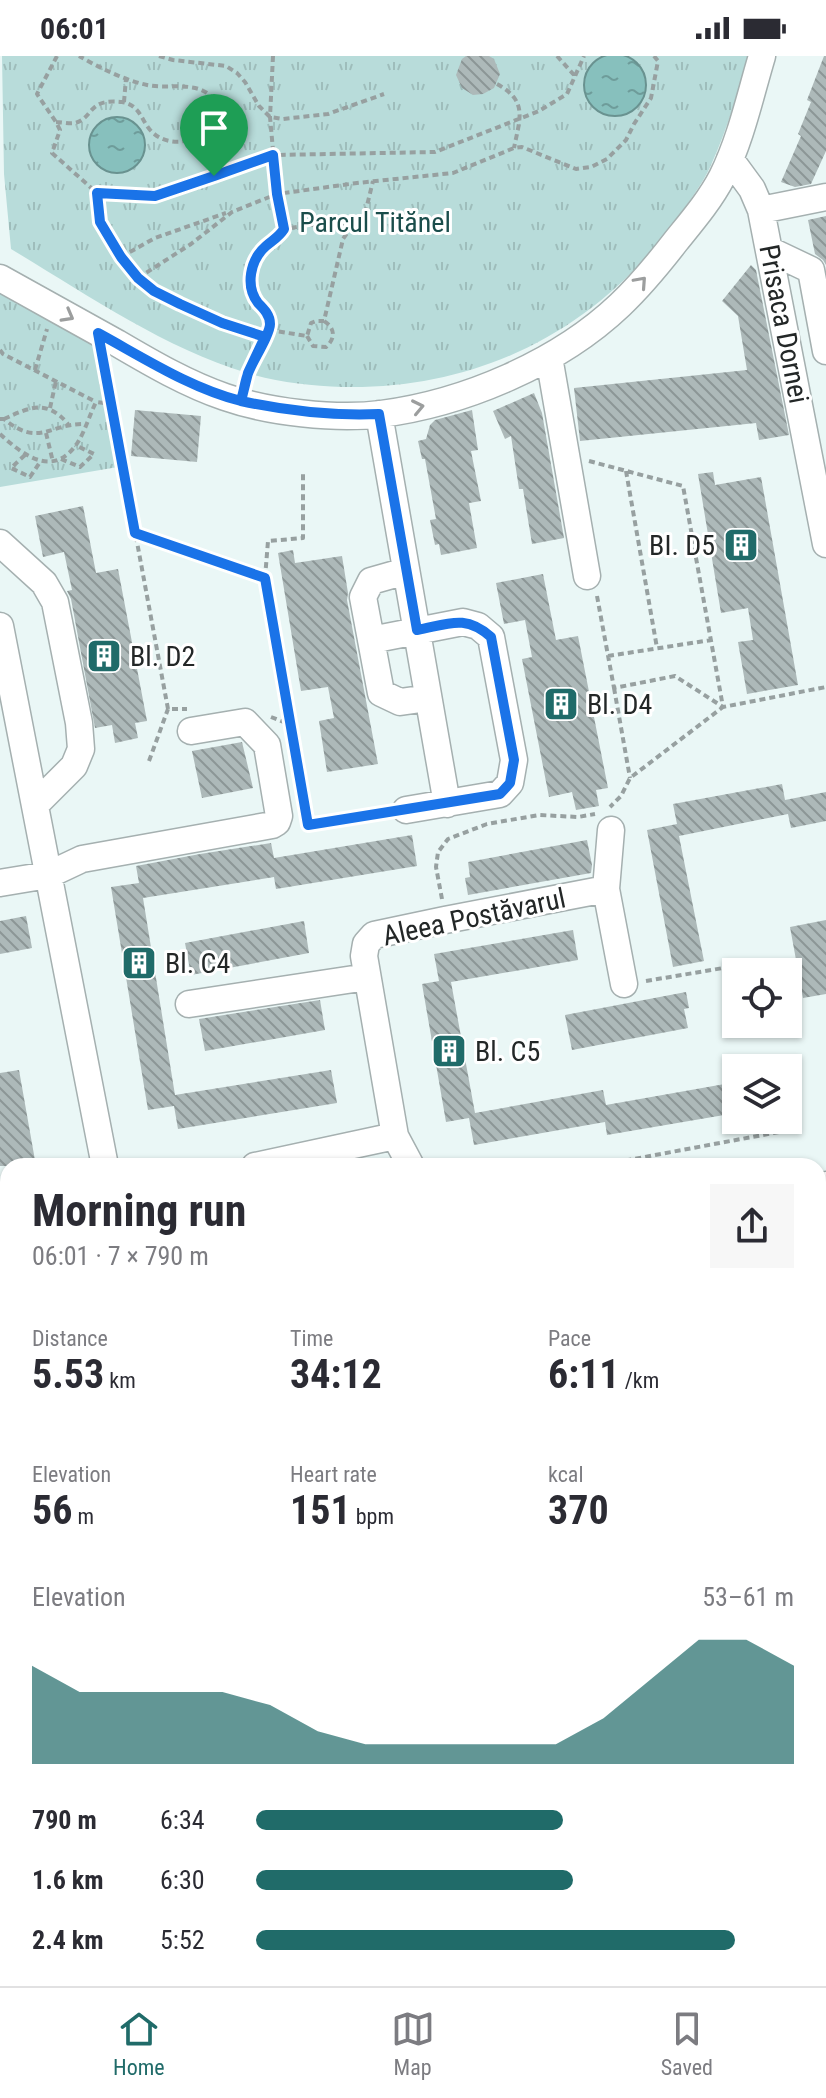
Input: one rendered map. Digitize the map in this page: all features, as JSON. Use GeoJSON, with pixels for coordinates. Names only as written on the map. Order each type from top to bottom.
{"type":"FeatureCollection","features":[{"type":"Feature","properties":{"kind":"street"},"geometry":{"type":"LineString","coordinates":[[0,278],[171,373],[225,397],[297,412],[331,415],[379,414],[439,402],[475,391],[549,357],[594,327],[635,289],[708,201],[730,159],[762,56]]}},
{"type":"Feature","properties":{"kind":"street","name":"Prisaca Dornei"},"geometry":{"type":"LineString","coordinates":[[730,159],[752,189],[762,216],[826,544]]}},
{"type":"Feature","properties":{"kind":"street"},"geometry":{"type":"LineString","coordinates":[[762,216],[826,197]]}},
{"type":"Feature","properties":{"kind":"street"},"geometry":{"type":"LineString","coordinates":[[762,216],[826,210]]}},
{"type":"Feature","properties":{"kind":"street"},"geometry":{"type":"LineString","coordinates":[[769,250],[811,270],[826,351]]}},
{"type":"Feature","properties":{"kind":"street"},"geometry":{"type":"LineString","coordinates":[[549,357],[592,586]]}},
{"type":"Feature","properties":{"kind":"street"},"geometry":{"type":"LineString","coordinates":[[379,414],[447,804]]}},
{"type":"Feature","properties":{"kind":"street"},"geometry":{"type":"LineString","coordinates":[[805,435],[826,415]]}},
{"type":"Feature","properties":{"kind":"street"},"geometry":{"type":"LineString","coordinates":[[0,543],[44,583],[55,602],[79,723],[81,749],[74,766],[35,805]]}},
{"type":"Feature","properties":{"kind":"street"},"geometry":{"type":"LineString","coordinates":[[406,571],[371,581],[363,597],[381,693],[400,702],[428,698]]}},
{"type":"Feature","properties":{"kind":"street"},"geometry":{"type":"LineString","coordinates":[[371,640],[463,622],[478,626],[491,637],[514,760],[510,783],[500,794],[406,810]]}},
{"type":"Feature","properties":{"kind":"street"},"geometry":{"type":"LineString","coordinates":[[0,626],[103,1158]]}},
{"type":"Feature","properties":{"kind":"street"},"geometry":{"type":"LineString","coordinates":[[0,883],[48,875],[82,859],[277,822],[279,816],[267,745],[245,722],[194,720]]}},
{"type":"Feature","properties":{"kind":"street"},"geometry":{"type":"LineString","coordinates":[[606,889],[611,830]]}},
{"type":"Feature","properties":{"kind":"street","name":"Aleea Postăvarul"},"geometry":{"type":"LineString","coordinates":[[407,1158],[395,1136],[367,977],[366,944],[374,935],[606,889],[624,984]]}},
{"type":"Feature","properties":{"kind":"street"},"geometry":{"type":"LineString","coordinates":[[189,1004],[367,977]]}},
{"type":"Feature","properties":{"kind":"street"},"geometry":{"type":"LineString","coordinates":[[298,1158],[395,1136]]}},
{"type":"Feature","properties":{"kind":"path"},"geometry":{"type":"LineString","coordinates":[[57,56],[37,94],[60,130],[52,153],[97,193],[155,196],[273,155],[435,152],[539,111],[567,94],[584,56]]}},
{"type":"Feature","properties":{"kind":"path"},"geometry":{"type":"LineString","coordinates":[[56,122],[82,120],[102,102],[124,102],[138,110],[152,133],[166,140],[178,141],[202,135],[215,118],[214,99],[205,91],[147,85],[79,56]]}},
{"type":"Feature","properties":{"kind":"path"},"geometry":{"type":"LineString","coordinates":[[159,56],[226,66],[245,82],[259,106],[270,117],[283,119],[328,114],[384,94]]}},
{"type":"Feature","properties":{"kind":"path"},"geometry":{"type":"LineString","coordinates":[[197,62],[206,56]]}},
{"type":"Feature","properties":{"kind":"path"},"geometry":{"type":"LineString","coordinates":[[241,401],[248,373],[271,322],[251,291],[249,281],[257,257],[280,237],[284,229],[277,194],[270,117],[273,56]]}},
{"type":"Feature","properties":{"kind":"path"},"geometry":{"type":"LineString","coordinates":[[557,56],[574,75]]}},
{"type":"Feature","properties":{"kind":"path"},"geometry":{"type":"LineString","coordinates":[[121,257],[155,238],[277,194],[453,173],[514,148],[522,147],[576,169],[591,167],[607,159],[626,140],[651,98],[656,58],[663,56]]}},
{"type":"Feature","properties":{"kind":"path"},"geometry":{"type":"LineString","coordinates":[[124,102],[126,78]]}},
{"type":"Feature","properties":{"kind":"path"},"geometry":{"type":"LineString","coordinates":[[497,84],[509,90],[520,105],[514,148]]}},
{"type":"Feature","properties":{"kind":"path"},"geometry":{"type":"LineString","coordinates":[[284,229],[353,224],[364,218],[373,181]]}},
{"type":"Feature","properties":{"kind":"path"},"geometry":{"type":"LineString","coordinates":[[97,193],[100,222],[138,278],[154,291],[180,304],[222,323],[265,337]]}},
{"type":"Feature","properties":{"kind":"path"},"geometry":{"type":"LineString","coordinates":[[138,278],[191,244],[232,212]]}},
{"type":"Feature","properties":{"kind":"path"},"geometry":{"type":"LineString","coordinates":[[324,321],[343,239],[353,224]]}},
{"type":"Feature","properties":{"kind":"path"},"geometry":{"type":"LineString","coordinates":[[35,370],[53,307]]}},
{"type":"Feature","properties":{"kind":"path"},"geometry":{"type":"LineString","coordinates":[[324,321],[331,325],[334,332],[331,343],[326,347],[313,346],[307,336],[308,328],[311,323],[324,321]]}},
{"type":"Feature","properties":{"kind":"path"},"geometry":{"type":"LineString","coordinates":[[269,330],[307,336]]}},
{"type":"Feature","properties":{"kind":"path"},"geometry":{"type":"LineString","coordinates":[[98,333],[168,709],[149,761]]}},
{"type":"Feature","properties":{"kind":"path"},"geometry":{"type":"LineString","coordinates":[[0,350],[96,402],[112,405]]}},
{"type":"Feature","properties":{"kind":"path"},"geometry":{"type":"LineString","coordinates":[[50,408],[56,381]]}},
{"type":"Feature","properties":{"kind":"path"},"geometry":{"type":"LineString","coordinates":[[0,434],[25,455],[40,462],[53,462],[75,445],[96,402]]}},
{"type":"Feature","properties":{"kind":"path"},"geometry":{"type":"LineString","coordinates":[[2,419],[38,407],[58,412],[68,424]]}},
{"type":"Feature","properties":{"kind":"path"},"geometry":{"type":"LineString","coordinates":[[2,419],[30,433],[46,433],[68,424],[85,424]]}},
{"type":"Feature","properties":{"kind":"path"},"geometry":{"type":"LineString","coordinates":[[46,433],[53,462]]}},
{"type":"Feature","properties":{"kind":"path"},"geometry":{"type":"LineString","coordinates":[[60,458],[80,467],[94,454],[75,445]]}},
{"type":"Feature","properties":{"kind":"path"},"geometry":{"type":"LineString","coordinates":[[25,455],[11,468],[30,477],[40,462]]}},
{"type":"Feature","properties":{"kind":"path"},"geometry":{"type":"LineString","coordinates":[[585,460],[683,486],[723,707]]}},
{"type":"Feature","properties":{"kind":"path"},"geometry":{"type":"LineString","coordinates":[[303,471],[303,538],[268,541],[265,578],[308,825],[406,810]]}},
{"type":"Feature","properties":{"kind":"path"},"geometry":{"type":"LineString","coordinates":[[626,471],[657,648]]}},
{"type":"Feature","properties":{"kind":"path"},"geometry":{"type":"LineString","coordinates":[[135,533],[265,578]]}},
{"type":"Feature","properties":{"kind":"path"},"geometry":{"type":"LineString","coordinates":[[592,586],[630,778]]}},
{"type":"Feature","properties":{"kind":"path"},"geometry":{"type":"LineString","coordinates":[[608,656],[711,640]]}},
{"type":"Feature","properties":{"kind":"path"},"geometry":{"type":"LineString","coordinates":[[614,688],[675,676],[723,707]]}},
{"type":"Feature","properties":{"kind":"path"},"geometry":{"type":"LineString","coordinates":[[445,920],[436,867],[438,852],[448,839],[487,824],[539,815],[578,817],[608,810],[621,796],[630,778],[723,707],[826,687]]}},
{"type":"Feature","properties":{"kind":"path"},"geometry":{"type":"LineString","coordinates":[[168,709],[194,720]]}},
{"type":"Feature","properties":{"kind":"path"},"geometry":{"type":"LineString","coordinates":[[264,715],[291,725]]}},
{"type":"Feature","properties":{"kind":"path"},"geometry":{"type":"LineString","coordinates":[[624,984],[722,968]]}},
{"type":"Feature","properties":{"kind":"path"},"geometry":{"type":"LineString","coordinates":[[641,1158],[768,1134]]}},
{"type":"Feature","properties":{"kind":"green space","name":"Parcul Titănel"},"geometry":{"type":"Polygon","coordinates":[[[2,56],[749,56],[722,138],[703,180],[644,260],[609,294],[571,323],[530,346],[486,365],[440,378],[392,385],[342,387],[270,379],[216,362],[125,318],[11,249],[4,174],[2,56]]]}},
{"type":"Feature","properties":{"kind":"green space"},"geometry":{"type":"Polygon","coordinates":[[[0,280],[91,329],[118,467],[0,487],[0,280]]]}},
{"type":"Feature","properties":{"kind":"water"},"geometry":{"type":"Polygon","coordinates":[[[615,54],[627,56],[637,63],[644,73],[644,97],[637,107],[627,114],[615,116],[603,114],[593,107],[586,97],[584,85],[586,73],[593,63],[603,56],[615,54]]]}},
{"type":"Feature","properties":{"kind":"water"},"geometry":{"type":"Polygon","coordinates":[[[117,117],[137,125],[145,145],[137,165],[117,173],[97,165],[89,145],[97,125],[117,117]]]}},
{"type":"Feature","properties":{"kind":"building"},"geometry":{"type":"Polygon","coordinates":[[[466,56],[489,56],[494,59],[500,74],[494,88],[473,95],[462,88],[456,75],[466,56]]]}},
{"type":"Feature","properties":{"kind":"building"},"geometry":{"type":"Polygon","coordinates":[[[824,56],[826,151],[811,184],[795,187],[781,182],[801,136],[798,134],[811,102],[807,100],[824,56]]]}},
{"type":"Feature","properties":{"kind":"building"},"geometry":{"type":"Polygon","coordinates":[[[826,216],[826,265],[815,254],[808,220],[826,216]]]}},
{"type":"Feature","properties":{"kind":"building"},"geometry":{"type":"Polygon","coordinates":[[[751,265],[756,270],[789,435],[759,440],[756,423],[580,441],[574,388],[747,370],[738,316],[722,301],[751,265]]]}},
{"type":"Feature","properties":{"kind":"building"},"geometry":{"type":"Polygon","coordinates":[[[534,393],[542,413],[564,538],[532,544],[511,436],[505,439],[493,411],[534,393]]]}},
{"type":"Feature","properties":{"kind":"building"},"geometry":{"type":"Polygon","coordinates":[[[135,410],[201,416],[197,462],[131,456],[135,410]]]}},
{"type":"Feature","properties":{"kind":"building"},"geometry":{"type":"Polygon","coordinates":[[[472,410],[478,450],[471,451],[481,501],[469,503],[477,548],[441,555],[439,544],[435,545],[430,520],[436,519],[425,459],[422,459],[418,441],[426,439],[435,420],[472,410]]]}},
{"type":"Feature","properties":{"kind":"building","name":"BI. D5"},"geometry":{"type":"Polygon","coordinates":[[[713,472],[715,485],[761,477],[798,685],[747,694],[738,642],[753,640],[748,608],[721,613],[698,474],[713,472]]]}},
{"type":"Feature","properties":{"kind":"building","name":"Bl. D2"},"geometry":{"type":"Polygon","coordinates":[[[83,506],[96,573],[118,569],[147,721],[135,723],[138,738],[115,743],[112,725],[95,728],[67,591],[72,590],[64,552],[43,557],[35,516],[83,506]]]}},
{"type":"Feature","properties":{"kind":"building"},"geometry":{"type":"Polygon","coordinates":[[[293,550],[295,563],[342,556],[347,600],[378,764],[327,772],[319,721],[334,718],[328,687],[301,691],[278,553],[293,550]]]}},
{"type":"Feature","properties":{"kind":"building","name":"Bl. D4"},"geometry":{"type":"Polygon","coordinates":[[[543,574],[556,640],[578,636],[608,788],[596,790],[599,806],[576,810],[572,792],[549,797],[522,659],[532,657],[525,620],[504,624],[496,583],[543,574]]]}},
{"type":"Feature","properties":{"kind":"building"},"geometry":{"type":"Polygon","coordinates":[[[242,742],[253,788],[202,798],[192,751],[242,742]]]}},
{"type":"Feature","properties":{"kind":"building"},"geometry":{"type":"Polygon","coordinates":[[[782,784],[785,800],[826,792],[826,821],[791,828],[788,814],[679,836],[704,961],[673,967],[647,830],[677,824],[673,804],[782,784]]]}},
{"type":"Feature","properties":{"kind":"building","name":"Bl. C4"},"geometry":{"type":"Polygon","coordinates":[[[412,835],[417,866],[276,889],[274,877],[143,898],[175,1095],[331,1070],[337,1103],[178,1129],[174,1106],[148,1110],[111,887],[139,883],[136,866],[200,854],[271,843],[274,858],[412,835]]]}},
{"type":"Feature","properties":{"kind":"building"},"geometry":{"type":"Polygon","coordinates":[[[587,840],[591,873],[468,895],[465,878],[470,877],[468,862],[587,840]]]}},
{"type":"Feature","properties":{"kind":"building"},"geometry":{"type":"Polygon","coordinates":[[[26,916],[32,948],[0,954],[0,921],[26,916]]]}},
{"type":"Feature","properties":{"kind":"building"},"geometry":{"type":"Polygon","coordinates":[[[826,920],[826,994],[803,998],[802,958],[796,958],[790,927],[826,920]]]}},
{"type":"Feature","properties":{"kind":"building"},"geometry":{"type":"Polygon","coordinates":[[[304,921],[309,953],[191,975],[185,943],[304,921]]]}},
{"type":"Feature","properties":{"kind":"building","name":"Bl. C5"},"geometry":{"type":"Polygon","coordinates":[[[573,930],[578,960],[451,982],[475,1113],[603,1090],[606,1105],[722,1084],[722,1115],[607,1135],[605,1122],[474,1145],[469,1118],[446,1122],[422,984],[439,981],[434,954],[573,930]]]}},
{"type":"Feature","properties":{"kind":"building"},"geometry":{"type":"Polygon","coordinates":[[[686,992],[689,1008],[684,1009],[688,1028],[572,1050],[565,1015],[686,992]]]}},
{"type":"Feature","properties":{"kind":"building"},"geometry":{"type":"Polygon","coordinates":[[[320,1000],[325,1030],[205,1051],[199,1019],[320,1000]]]}},
{"type":"Feature","properties":{"kind":"building"},"geometry":{"type":"Polygon","coordinates":[[[19,1070],[35,1158],[0,1158],[0,1073],[19,1070]]]}},
{"type":"Feature","properties":{"kind":"place","name":"BI. D5"},"geometry":{"type":"Point","coordinates":[741,545]}},
{"type":"Feature","properties":{"kind":"place","name":"Bl. D2"},"geometry":{"type":"Point","coordinates":[104,656]}},
{"type":"Feature","properties":{"kind":"place","name":"Bl. D4"},"geometry":{"type":"Point","coordinates":[561,704]}},
{"type":"Feature","properties":{"kind":"place","name":"Bl. C4"},"geometry":{"type":"Point","coordinates":[139,963]}},
{"type":"Feature","properties":{"kind":"place","name":"Bl. C5"},"geometry":{"type":"Point","coordinates":[449,1051]}},
{"type":"Feature","properties":{"kind":"route"},"geometry":{"type":"LineString","coordinates":[[214,176],[155,196],[97,193],[100,222],[121,257],[138,278],[154,291],[222,323],[265,337],[248,373],[241,401],[297,412],[379,414],[417,630],[463,622],[478,626],[491,637],[514,760],[510,783],[500,794],[308,825],[265,578],[135,533],[98,333],[171,373],[241,401],[248,373],[269,330],[271,322],[251,291],[249,281],[257,257],[280,237],[284,229],[273,155],[214,176]]}}]}
